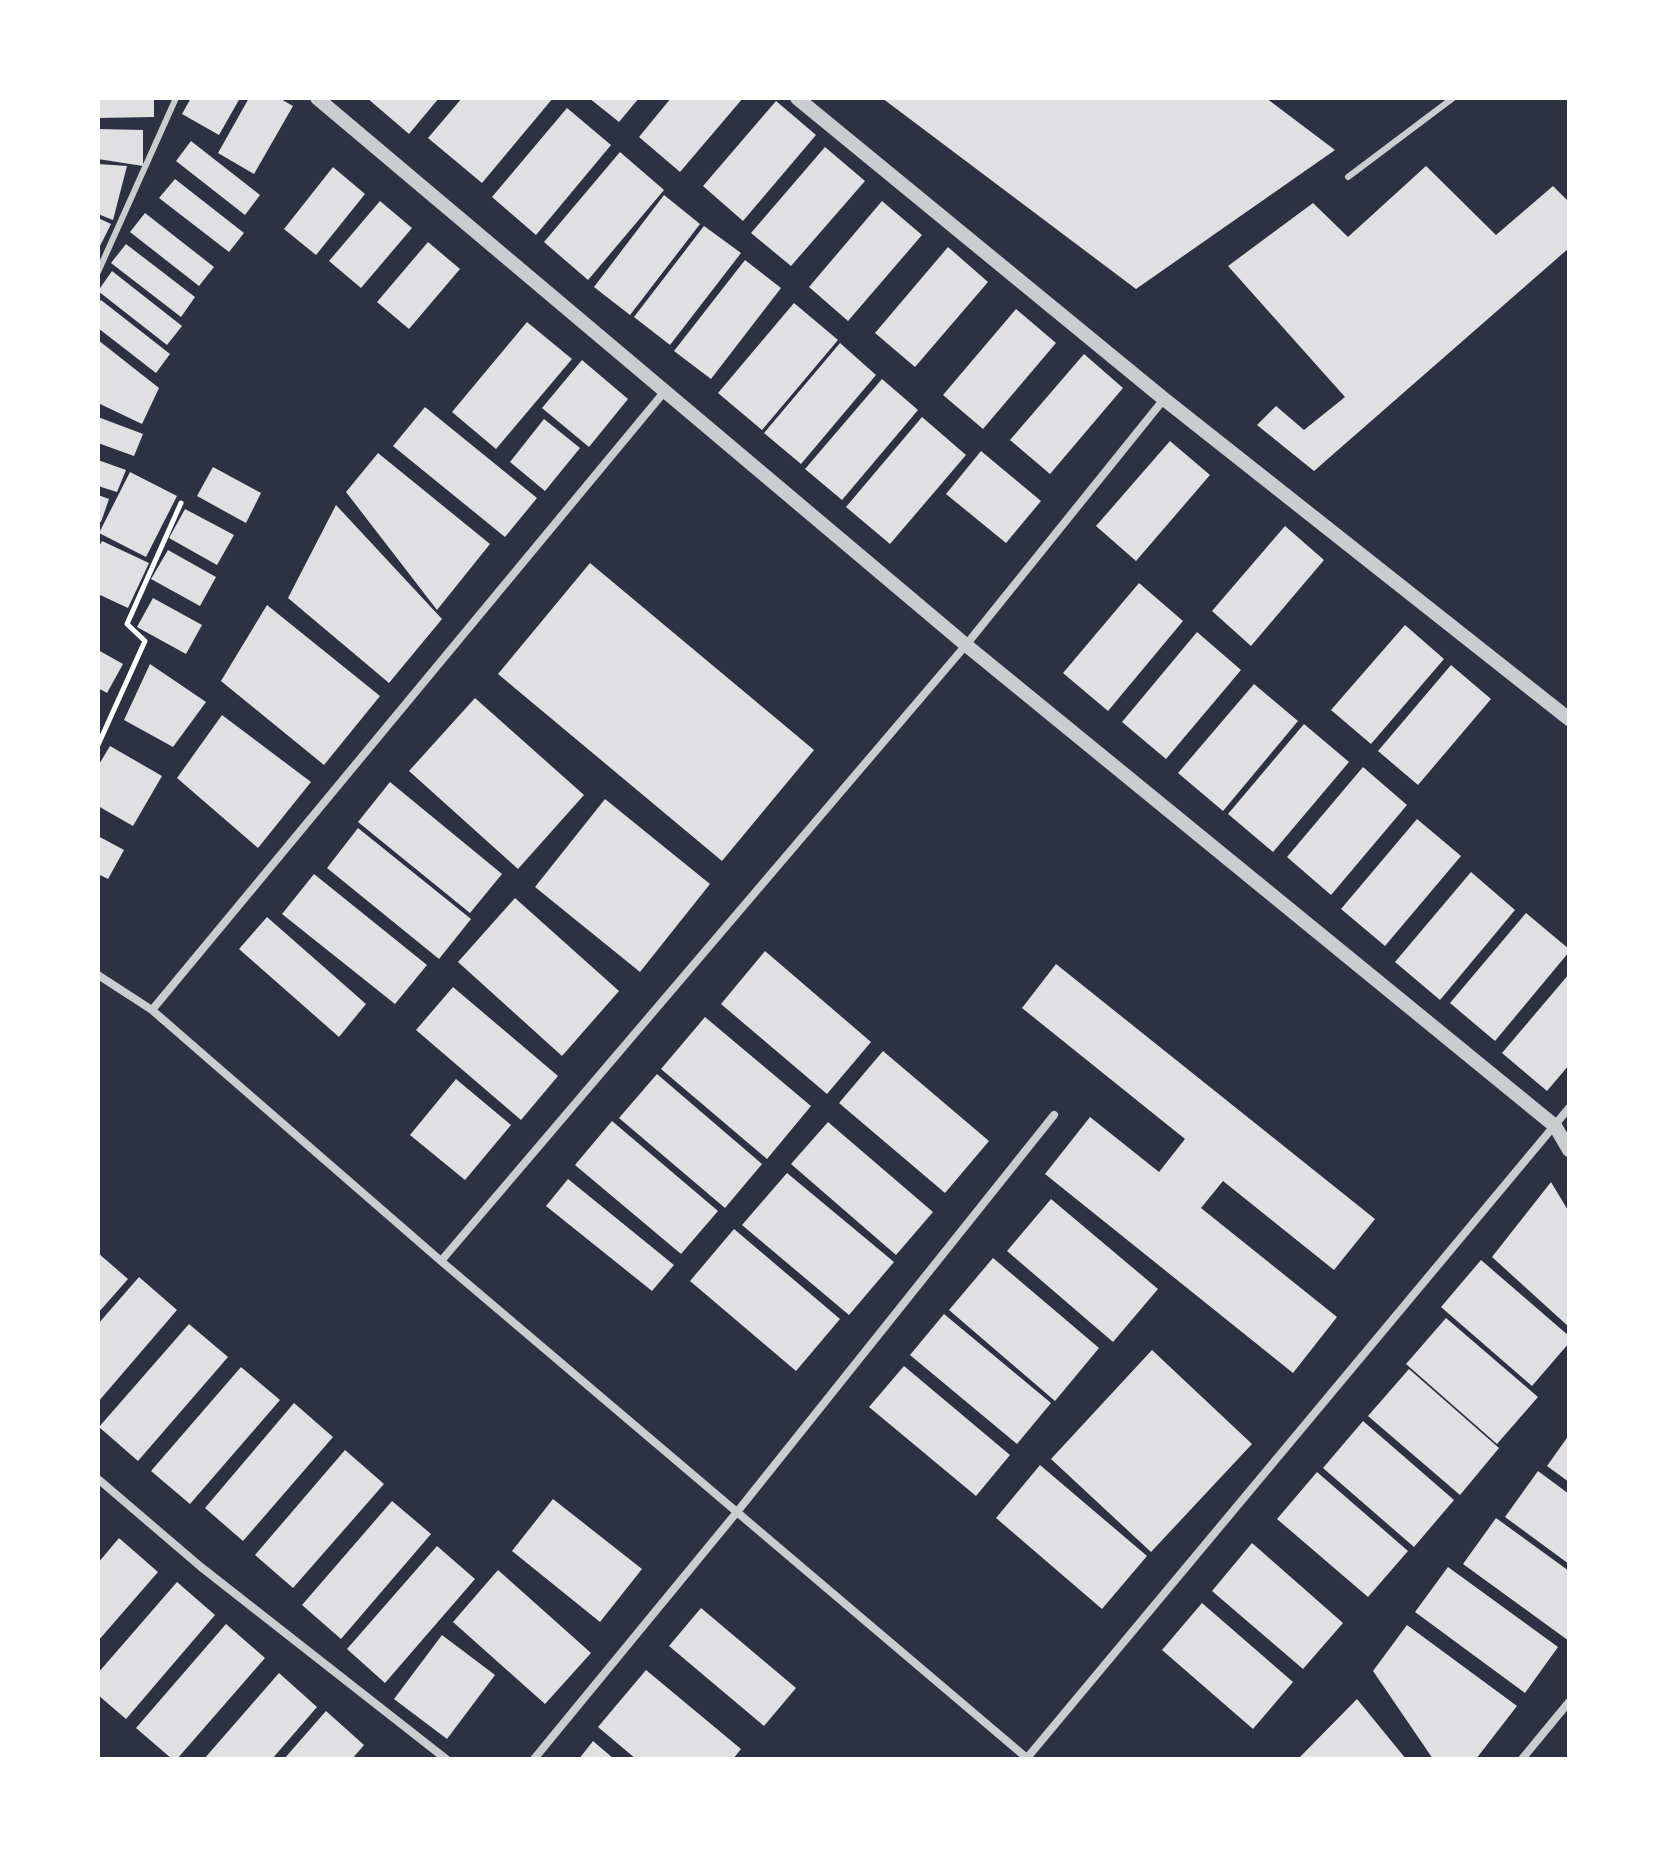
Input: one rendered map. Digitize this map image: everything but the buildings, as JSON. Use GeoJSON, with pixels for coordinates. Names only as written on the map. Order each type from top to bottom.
{"type":"FeatureCollection","features":[{"type":"Feature","properties":{"kind":"street"},"geometry":{"type":"LineString","coordinates":[[317,98],[966,645],[1555,1126],[1569,1150]]}},
{"type":"Feature","properties":{"kind":"street"},"geometry":{"type":"LineString","coordinates":[[797,98],[1164,399],[1569,719]]}},
{"type":"Feature","properties":{"kind":"street"},"geometry":{"type":"LineString","coordinates":[[152,1010],[665,391]]}},
{"type":"Feature","properties":{"kind":"street"},"geometry":{"type":"LineString","coordinates":[[441,1261],[966,645],[1164,399]]}},
{"type":"Feature","properties":{"kind":"street"},"geometry":{"type":"LineString","coordinates":[[98,975],[152,1010],[441,1261],[1027,1759],[1569,1108]]}},
{"type":"Feature","properties":{"kind":"street"},"geometry":{"type":"LineString","coordinates":[[534,1759],[737,1512],[1054,1115]]}},
{"type":"Feature","properties":{"kind":"street"},"geometry":{"type":"LineString","coordinates":[[98,1479],[201,1567],[446,1759]]}},
{"type":"Feature","properties":{"kind":"street"},"geometry":{"type":"LineString","coordinates":[[1522,1759],[1569,1702]]}},
{"type":"Feature","properties":{"kind":"lane"},"geometry":{"type":"LineString","coordinates":[[98,272],[176,98]]}},
{"type":"Feature","properties":{"kind":"lane"},"geometry":{"type":"LineString","coordinates":[[1348,177],[1453,98]]}},
{"type":"Feature","properties":{"kind":"path"},"geometry":{"type":"LineString","coordinates":[[98,745],[145,641],[127,624],[181,503]]}}]}
